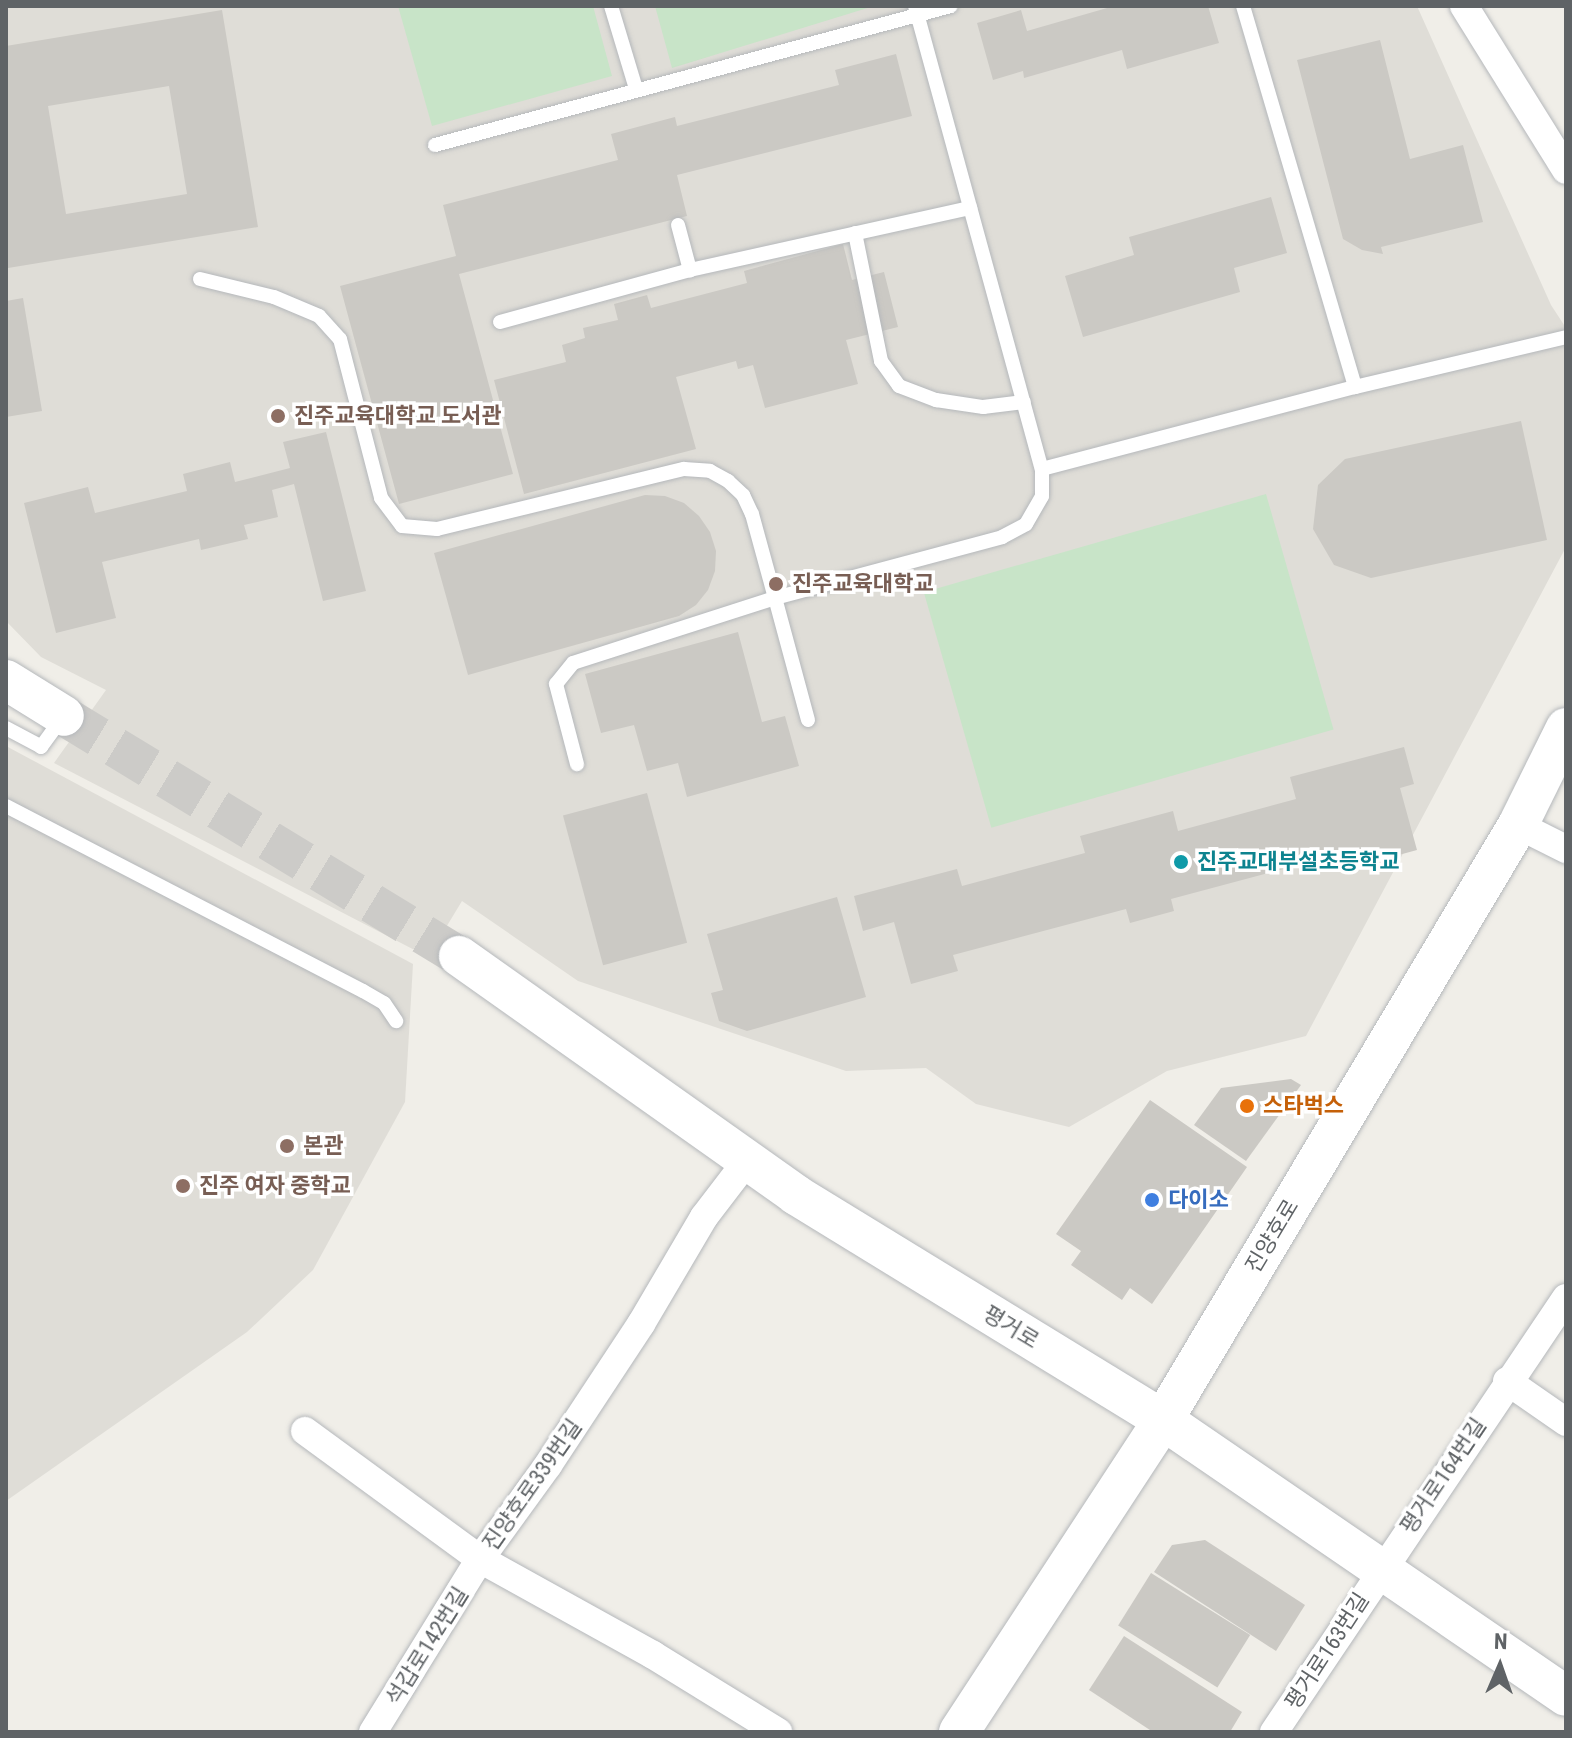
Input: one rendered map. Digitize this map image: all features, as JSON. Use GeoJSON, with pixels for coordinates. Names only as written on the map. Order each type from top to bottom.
{"type":"FeatureCollection","features":[{"type":"Feature","properties":{"kind":"street"},"geometry":{"type":"LineString","coordinates":[[1464,6],[1566,170]]}},
{"type":"Feature","properties":{"kind":"street"},"geometry":{"type":"LineString","coordinates":[[6,680],[64,716]]}},
{"type":"Feature","properties":{"kind":"street","name":"진양호로"},"geometry":{"type":"LineString","coordinates":[[959,1732],[1163,1420],[1518,825],[1566,728]]}},
{"type":"Feature","properties":{"kind":"street"},"geometry":{"type":"LineString","coordinates":[[1518,825],[1566,849]]}},
{"type":"Feature","properties":{"kind":"street","name":"평거로"},"geometry":{"type":"LineString","coordinates":[[459,956],[746,1162],[1163,1420],[1566,1696]]}},
{"type":"Feature","properties":{"kind":"street","name":"진양호로339번길"},"geometry":{"type":"LineString","coordinates":[[746,1162],[704,1217],[641,1324],[548,1465],[480,1559],[653,1655],[778,1732]]}},
{"type":"Feature","properties":{"kind":"street","name":"평거로164번길"},"geometry":{"type":"LineString","coordinates":[[1380,1571],[1566,1298]]}},
{"type":"Feature","properties":{"kind":"street"},"geometry":{"type":"LineString","coordinates":[[1507,1381],[1566,1422]]}},
{"type":"Feature","properties":{"kind":"street"},"geometry":{"type":"LineString","coordinates":[[305,1431],[480,1559]]}},
{"type":"Feature","properties":{"kind":"street","name":"석갑로142번길"},"geometry":{"type":"LineString","coordinates":[[373,1732],[480,1559]]}},
{"type":"Feature","properties":{"kind":"street","name":"평거로163번길"},"geometry":{"type":"LineString","coordinates":[[1274,1732],[1380,1571]]}},
{"type":"Feature","properties":{"kind":"lane"},"geometry":{"type":"LineString","coordinates":[[611,6],[636,89]]}},
{"type":"Feature","properties":{"kind":"lane"},"geometry":{"type":"LineString","coordinates":[[435,145],[916,10],[951,6]]}},
{"type":"Feature","properties":{"kind":"lane"},"geometry":{"type":"LineString","coordinates":[[1243,6],[1355,387]]}},
{"type":"Feature","properties":{"kind":"lane"},"geometry":{"type":"LineString","coordinates":[[577,764],[556,684],[573,663],[775,598],[1002,537],[1026,524],[1042,496],[1042,469],[916,10]]}},
{"type":"Feature","properties":{"kind":"lane"},"geometry":{"type":"LineString","coordinates":[[500,322],[690,270],[970,208]]}},
{"type":"Feature","properties":{"kind":"lane"},"geometry":{"type":"LineString","coordinates":[[678,225],[690,270]]}},
{"type":"Feature","properties":{"kind":"lane"},"geometry":{"type":"LineString","coordinates":[[855,233],[881,361],[899,386],[936,400],[983,407],[1024,402]]}},
{"type":"Feature","properties":{"kind":"lane"},"geometry":{"type":"LineString","coordinates":[[200,279],[274,297],[319,316],[340,339],[381,498],[402,526],[437,529],[684,469],[710,471],[728,481],[743,495],[752,514],[808,720]]}},
{"type":"Feature","properties":{"kind":"lane"},"geometry":{"type":"LineString","coordinates":[[1042,469],[1355,387],[1566,337]]}},
{"type":"Feature","properties":{"kind":"lane"},"geometry":{"type":"LineString","coordinates":[[6,728],[41,747],[64,716]]}},
{"type":"Feature","properties":{"kind":"lane"},"geometry":{"type":"LineString","coordinates":[[6,806],[363,991],[384,1003],[396,1021]]}},
{"type":"Feature","properties":{"kind":"shaded area","name":"진주교육대학교"},"geometry":{"type":"Polygon","coordinates":[[[6,6],[1417,6],[1551,305],[1566,328],[1566,547],[1306,1036],[1167,1071],[1069,1127],[976,1104],[926,1068],[846,1071],[578,981],[462,901],[428,957],[54,763],[106,690],[41,657],[6,621],[6,6]]]}},
{"type":"Feature","properties":{"kind":"shaded area","name":"진주 여자 중학교"},"geometry":{"type":"Polygon","coordinates":[[[6,746],[413,964],[405,1102],[313,1270],[247,1332],[6,1501],[6,746]]]}},
{"type":"Feature","properties":{"kind":"green space"},"geometry":{"type":"Polygon","coordinates":[[[398,6],[593,6],[612,76],[432,126],[398,6]]]}},
{"type":"Feature","properties":{"kind":"green space"},"geometry":{"type":"Polygon","coordinates":[[[655,6],[874,6],[672,68],[655,6]]]}},
{"type":"Feature","properties":{"kind":"green space"},"geometry":{"type":"Polygon","coordinates":[[[1266,494],[1334,730],[991,828],[924,592],[1266,494]]]}},
{"type":"Feature","properties":{"kind":"building"},"geometry":{"type":"Polygon","coordinates":[[[1114,6],[1208,6],[1219,43],[1127,69],[1122,50],[1024,78],[1023,71],[993,80],[977,23],[1021,10],[1027,31],[1114,6]]]}},
{"type":"Feature","properties":{"kind":"building"},"geometry":{"type":"Polygon","coordinates":[[[222,10],[258,227],[8,268],[6,46],[222,10]],[[169,86],[48,106],[66,214],[187,194],[169,86]]]}},
{"type":"Feature","properties":{"kind":"building"},"geometry":{"type":"Polygon","coordinates":[[[1380,40],[1410,159],[1463,145],[1483,222],[1381,247],[1383,254],[1362,250],[1343,239],[1297,60],[1380,40]]]}},
{"type":"Feature","properties":{"kind":"building"},"geometry":{"type":"Polygon","coordinates":[[[896,54],[912,116],[677,175],[687,216],[459,274],[513,474],[399,504],[340,286],[456,256],[443,205],[618,160],[611,134],[675,117],[677,126],[839,85],[835,70],[896,54]]]}},
{"type":"Feature","properties":{"kind":"building"},"geometry":{"type":"Polygon","coordinates":[[[1271,197],[1287,253],[1234,268],[1240,292],[1083,337],[1065,276],[1134,255],[1129,237],[1271,197]]]}},
{"type":"Feature","properties":{"kind":"building"},"geometry":{"type":"Polygon","coordinates":[[[843,244],[852,280],[884,272],[898,327],[846,340],[858,384],[765,408],[753,365],[738,369],[736,361],[676,377],[696,449],[524,494],[494,380],[566,362],[562,345],[585,338],[583,328],[618,320],[614,304],[647,295],[651,308],[747,283],[744,271],[843,244]]]}},
{"type":"Feature","properties":{"kind":"building"},"geometry":{"type":"Polygon","coordinates":[[[23,298],[42,411],[6,417],[6,301],[23,298]]]}},
{"type":"Feature","properties":{"kind":"building"},"geometry":{"type":"Polygon","coordinates":[[[1521,421],[1547,540],[1371,578],[1334,565],[1313,529],[1318,485],[1345,459],[1521,421]]]}},
{"type":"Feature","properties":{"kind":"building"},"geometry":{"type":"Polygon","coordinates":[[[326,432],[366,591],[323,601],[294,484],[272,490],[278,517],[244,525],[248,539],[201,550],[199,539],[102,562],[116,618],[56,633],[24,503],[88,487],[95,513],[187,491],[183,474],[230,462],[235,482],[290,468],[283,442],[326,432]]]}},
{"type":"Feature","properties":{"kind":"building"},"geometry":{"type":"Polygon","coordinates":[[[645,495],[665,496],[684,503],[699,516],[710,532],[716,551],[715,571],[708,590],[696,605],[679,616],[468,675],[434,553],[645,495]]]}},
{"type":"Feature","properties":{"kind":"building"},"geometry":{"type":"Polygon","coordinates":[[[738,632],[762,722],[785,716],[799,766],[687,797],[678,763],[647,771],[634,725],[601,733],[585,674],[738,632]]]}},
{"type":"Feature","properties":{"kind":"building","name":"진주교대부설초등학교"},"geometry":{"type":"Polygon","coordinates":[[[1404,747],[1414,784],[1400,788],[1417,850],[1340,871],[1336,855],[1171,899],[1174,911],[1130,923],[1126,909],[953,955],[958,971],[911,984],[894,922],[863,931],[854,896],[957,869],[962,886],[1085,853],[1080,836],[1173,811],[1178,831],[1296,799],[1290,777],[1404,747]]]}},
{"type":"Feature","properties":{"kind":"building"},"geometry":{"type":"Polygon","coordinates":[[[647,793],[687,943],[603,965],[563,816],[647,793]]]}},
{"type":"Feature","properties":{"kind":"building"},"geometry":{"type":"Polygon","coordinates":[[[837,897],[866,997],[747,1031],[719,1021],[711,993],[723,990],[707,934],[837,897]]]}},
{"type":"Feature","properties":{"kind":"building","name":"스타벅스"},"geometry":{"type":"Polygon","coordinates":[[[1291,1079],[1301,1085],[1246,1161],[1194,1125],[1221,1088],[1291,1079]]]}},
{"type":"Feature","properties":{"kind":"building","name":"다이소"},"geometry":{"type":"Polygon","coordinates":[[[1150,1100],[1247,1167],[1152,1304],[1130,1288],[1122,1300],[1071,1265],[1081,1251],[1056,1234],[1150,1100]]]}},
{"type":"Feature","properties":{"kind":"building"},"geometry":{"type":"Polygon","coordinates":[[[1205,1540],[1305,1605],[1276,1651],[1154,1572],[1172,1545],[1205,1540]]]}},
{"type":"Feature","properties":{"kind":"building"},"geometry":{"type":"Polygon","coordinates":[[[1151,1573],[1250,1635],[1217,1688],[1118,1626],[1151,1573]]]}},
{"type":"Feature","properties":{"kind":"building"},"geometry":{"type":"Polygon","coordinates":[[[1124,1636],[1242,1712],[1230,1732],[1153,1732],[1089,1690],[1124,1636]]]}},
{"type":"Feature","properties":{"kind":"tunnel"},"geometry":{"type":"LineString","coordinates":[[64,716],[459,956]]}},
{"type":"Feature","properties":{"kind":"place","name":"진주교육대학교 도서관"},"geometry":{"type":"Point","coordinates":[278,416]}},
{"type":"Feature","properties":{"kind":"place","name":"진주교육대학교"},"geometry":{"type":"Point","coordinates":[776,584]}},
{"type":"Feature","properties":{"kind":"place","name":"진주교대부설초등학교"},"geometry":{"type":"Point","coordinates":[1181,862]}},
{"type":"Feature","properties":{"kind":"place","name":"스타벅스"},"geometry":{"type":"Point","coordinates":[1247,1106]}},
{"type":"Feature","properties":{"kind":"place","name":"본관"},"geometry":{"type":"Point","coordinates":[287,1146]}},
{"type":"Feature","properties":{"kind":"place","name":"진주 여자 중학교"},"geometry":{"type":"Point","coordinates":[183,1186]}},
{"type":"Feature","properties":{"kind":"place","name":"다이소"},"geometry":{"type":"Point","coordinates":[1152,1200]}}]}
